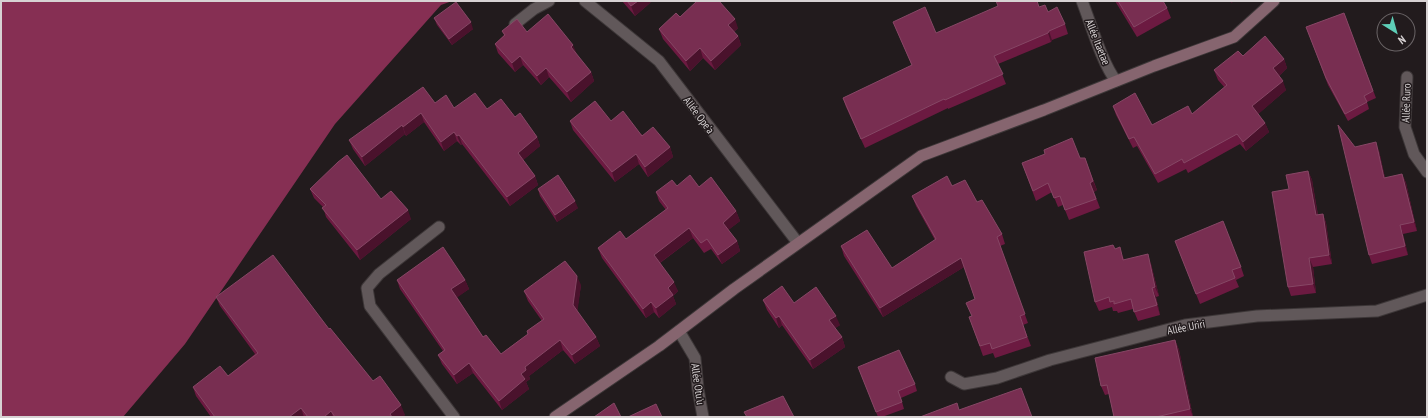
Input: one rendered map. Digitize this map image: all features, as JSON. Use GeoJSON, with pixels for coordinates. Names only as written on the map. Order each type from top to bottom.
{"type":"FeatureCollection","features":[{"type":"Feature","properties":{"kind":"main road"},"geometry":{"type":"LineString","coordinates":[[555,417],[679,331],[798,243],[922,156],[1044,110],[1154,66],[1234,37],[1274,1]]}},
{"type":"Feature","properties":{"kind":"street"},"geometry":{"type":"LineString","coordinates":[[515,24],[534,9],[548,1]]}},
{"type":"Feature","properties":{"kind":"street","name":"Allée Ope'a"},"geometry":{"type":"LineString","coordinates":[[584,1],[659,62],[798,243]]}},
{"type":"Feature","properties":{"kind":"street","name":"Allée Itaetae"},"geometry":{"type":"LineString","coordinates":[[1082,1],[1106,63],[1116,81]]}},
{"type":"Feature","properties":{"kind":"street","name":"Allée Ruro"},"geometry":{"type":"LineString","coordinates":[[1407,77],[1405,127],[1414,154],[1427,172]]}},
{"type":"Feature","properties":{"kind":"street"},"geometry":{"type":"LineString","coordinates":[[439,227],[379,274],[367,288],[367,292],[370,306],[454,417]]}},
{"type":"Feature","properties":{"kind":"street","name":"Allée Uriri"},"geometry":{"type":"LineString","coordinates":[[951,377],[964,384],[997,378],[1050,360],[1185,325],[1257,316],[1377,311],[1427,295]]}},
{"type":"Feature","properties":{"kind":"street","name":"Allée Otu'u"},"geometry":{"type":"LineString","coordinates":[[679,331],[695,358],[703,417]]}},
{"type":"Feature","properties":{"kind":"shaded area"},"geometry":{"type":"Polygon","coordinates":[[[1,1],[452,1],[441,5],[335,124],[185,344],[123,417],[1,417],[1,1]]]}},
{"type":"Feature","properties":{"kind":"building"},"geometry":{"type":"Polygon","coordinates":[[[627,1],[638,1],[631,6],[627,1]]]}},
{"type":"Feature","properties":{"kind":"building"},"geometry":{"type":"Polygon","coordinates":[[[697,1],[719,1],[735,19],[728,25],[738,36],[711,61],[700,48],[686,61],[659,29],[676,13],[680,17],[697,1]]]}},
{"type":"Feature","properties":{"kind":"building"},"geometry":{"type":"Polygon","coordinates":[[[996,1],[1037,1],[1039,7],[1045,5],[1048,12],[1057,7],[1065,24],[1049,31],[1048,33],[994,56],[1003,74],[945,100],[944,99],[861,139],[843,98],[912,65],[893,22],[925,7],[936,33],[998,6],[996,1]]]}},
{"type":"Feature","properties":{"kind":"building"},"geometry":{"type":"Polygon","coordinates":[[[1118,1],[1163,1],[1167,8],[1134,27],[1118,1]]]}},
{"type":"Feature","properties":{"kind":"building"},"geometry":{"type":"Polygon","coordinates":[[[456,2],[471,22],[449,39],[434,18],[456,2]]]}},
{"type":"Feature","properties":{"kind":"building"},"geometry":{"type":"Polygon","coordinates":[[[1344,13],[1373,91],[1364,96],[1367,102],[1345,114],[1326,78],[1306,27],[1344,13]]]}},
{"type":"Feature","properties":{"kind":"building"},"geometry":{"type":"Polygon","coordinates":[[[548,14],[573,45],[571,47],[591,72],[567,92],[546,68],[537,76],[520,56],[512,63],[495,44],[505,35],[502,31],[517,19],[527,32],[548,14]]]}},
{"type":"Feature","properties":{"kind":"building"},"geometry":{"type":"Polygon","coordinates":[[[1265,36],[1284,59],[1273,68],[1283,81],[1252,106],[1265,123],[1243,142],[1237,134],[1184,163],[1182,159],[1155,174],[1134,137],[1129,139],[1113,106],[1135,93],[1152,125],[1188,106],[1192,114],[1227,85],[1214,70],[1238,51],[1243,56],[1265,36]]]}},
{"type":"Feature","properties":{"kind":"building"},"geometry":{"type":"Polygon","coordinates":[[[423,87],[435,103],[446,95],[454,108],[475,93],[487,109],[501,99],[515,117],[520,113],[537,137],[518,153],[535,176],[507,197],[459,135],[457,136],[454,132],[441,142],[421,113],[403,127],[402,125],[362,157],[349,140],[423,87]]]}},
{"type":"Feature","properties":{"kind":"building"},"geometry":{"type":"Polygon","coordinates":[[[595,101],[611,121],[623,111],[642,136],[653,127],[670,147],[645,167],[636,154],[612,172],[570,121],[595,101]]]}},
{"type":"Feature","properties":{"kind":"building"},"geometry":{"type":"Polygon","coordinates":[[[1338,125],[1355,147],[1376,142],[1384,178],[1402,174],[1414,222],[1400,225],[1405,246],[1369,255],[1338,125]]]}},
{"type":"Feature","properties":{"kind":"building"},"geometry":{"type":"Polygon","coordinates":[[[1072,138],[1080,158],[1085,158],[1093,181],[1090,183],[1096,199],[1065,210],[1060,196],[1054,198],[1048,183],[1033,191],[1022,163],[1045,154],[1044,150],[1072,138]]]}},
{"type":"Feature","properties":{"kind":"building"},"geometry":{"type":"Polygon","coordinates":[[[347,155],[381,199],[391,191],[408,210],[357,250],[322,208],[326,205],[310,189],[347,155]]]}},
{"type":"Feature","properties":{"kind":"building"},"geometry":{"type":"Polygon","coordinates":[[[1308,171],[1316,215],[1323,214],[1329,255],[1309,258],[1313,284],[1288,287],[1272,192],[1289,189],[1286,175],[1308,171]]]}},
{"type":"Feature","properties":{"kind":"building"},"geometry":{"type":"Polygon","coordinates":[[[558,175],[575,201],[555,215],[538,189],[558,175]]]}},
{"type":"Feature","properties":{"kind":"building"},"geometry":{"type":"Polygon","coordinates":[[[690,175],[699,187],[711,177],[736,211],[723,223],[737,241],[718,255],[707,239],[701,243],[689,228],[654,255],[674,282],[668,288],[673,295],[656,308],[651,302],[643,309],[598,248],[620,231],[626,239],[668,208],[656,192],[672,180],[677,186],[690,175]]]}},
{"type":"Feature","properties":{"kind":"building"},"geometry":{"type":"Polygon","coordinates":[[[947,176],[952,186],[965,180],[977,202],[982,200],[1002,234],[997,237],[1025,314],[1020,316],[1027,337],[992,349],[990,343],[980,346],[969,317],[972,316],[966,303],[975,299],[961,258],[880,308],[841,246],[867,230],[892,268],[936,239],[912,196],[947,176]]]}},
{"type":"Feature","properties":{"kind":"building"},"geometry":{"type":"Polygon","coordinates":[[[1223,221],[1241,267],[1232,270],[1235,278],[1196,294],[1175,241],[1223,221]]]}},
{"type":"Feature","properties":{"kind":"building"},"geometry":{"type":"Polygon","coordinates":[[[1113,245],[1115,249],[1120,247],[1123,260],[1148,254],[1155,287],[1152,288],[1157,305],[1134,312],[1131,299],[1114,304],[1114,301],[1110,302],[1109,297],[1095,302],[1084,252],[1113,245]]]}},
{"type":"Feature","properties":{"kind":"building"},"geometry":{"type":"Polygon","coordinates":[[[443,247],[465,280],[451,289],[483,337],[486,335],[501,354],[528,334],[527,331],[544,319],[524,291],[565,261],[577,276],[573,305],[596,337],[572,355],[560,340],[525,367],[526,370],[521,374],[525,379],[499,401],[469,363],[454,375],[438,355],[445,350],[397,280],[443,247]]]}},
{"type":"Feature","properties":{"kind":"building"},"geometry":{"type":"Polygon","coordinates":[[[273,255],[329,329],[330,328],[373,381],[380,376],[401,405],[390,414],[392,417],[335,417],[331,411],[324,417],[308,417],[301,408],[289,417],[215,417],[193,387],[220,366],[228,376],[258,353],[216,297],[273,255]]]}},
{"type":"Feature","properties":{"kind":"building"},"geometry":{"type":"Polygon","coordinates":[[[782,286],[794,303],[816,287],[836,316],[829,320],[842,337],[810,360],[779,316],[776,318],[763,300],[782,286]]]}},
{"type":"Feature","properties":{"kind":"building"},"geometry":{"type":"Polygon","coordinates":[[[1175,340],[1190,409],[1156,417],[1114,417],[1107,385],[1101,386],[1095,358],[1175,340]]]}},
{"type":"Feature","properties":{"kind":"building"},"geometry":{"type":"Polygon","coordinates":[[[899,350],[915,384],[898,391],[902,402],[876,412],[858,367],[899,350]]]}},
{"type":"Feature","properties":{"kind":"building"},"geometry":{"type":"Polygon","coordinates":[[[1021,388],[1032,417],[920,417],[957,403],[959,410],[1021,388]]]}},
{"type":"Feature","properties":{"kind":"building"},"geometry":{"type":"Polygon","coordinates":[[[783,396],[794,417],[747,417],[744,412],[783,396]]]}},
{"type":"Feature","properties":{"kind":"building"},"geometry":{"type":"Polygon","coordinates":[[[614,403],[621,417],[594,417],[614,403]]]}},
{"type":"Feature","properties":{"kind":"building"},"geometry":{"type":"Polygon","coordinates":[[[656,404],[662,417],[628,417],[656,404]]]}}]}
